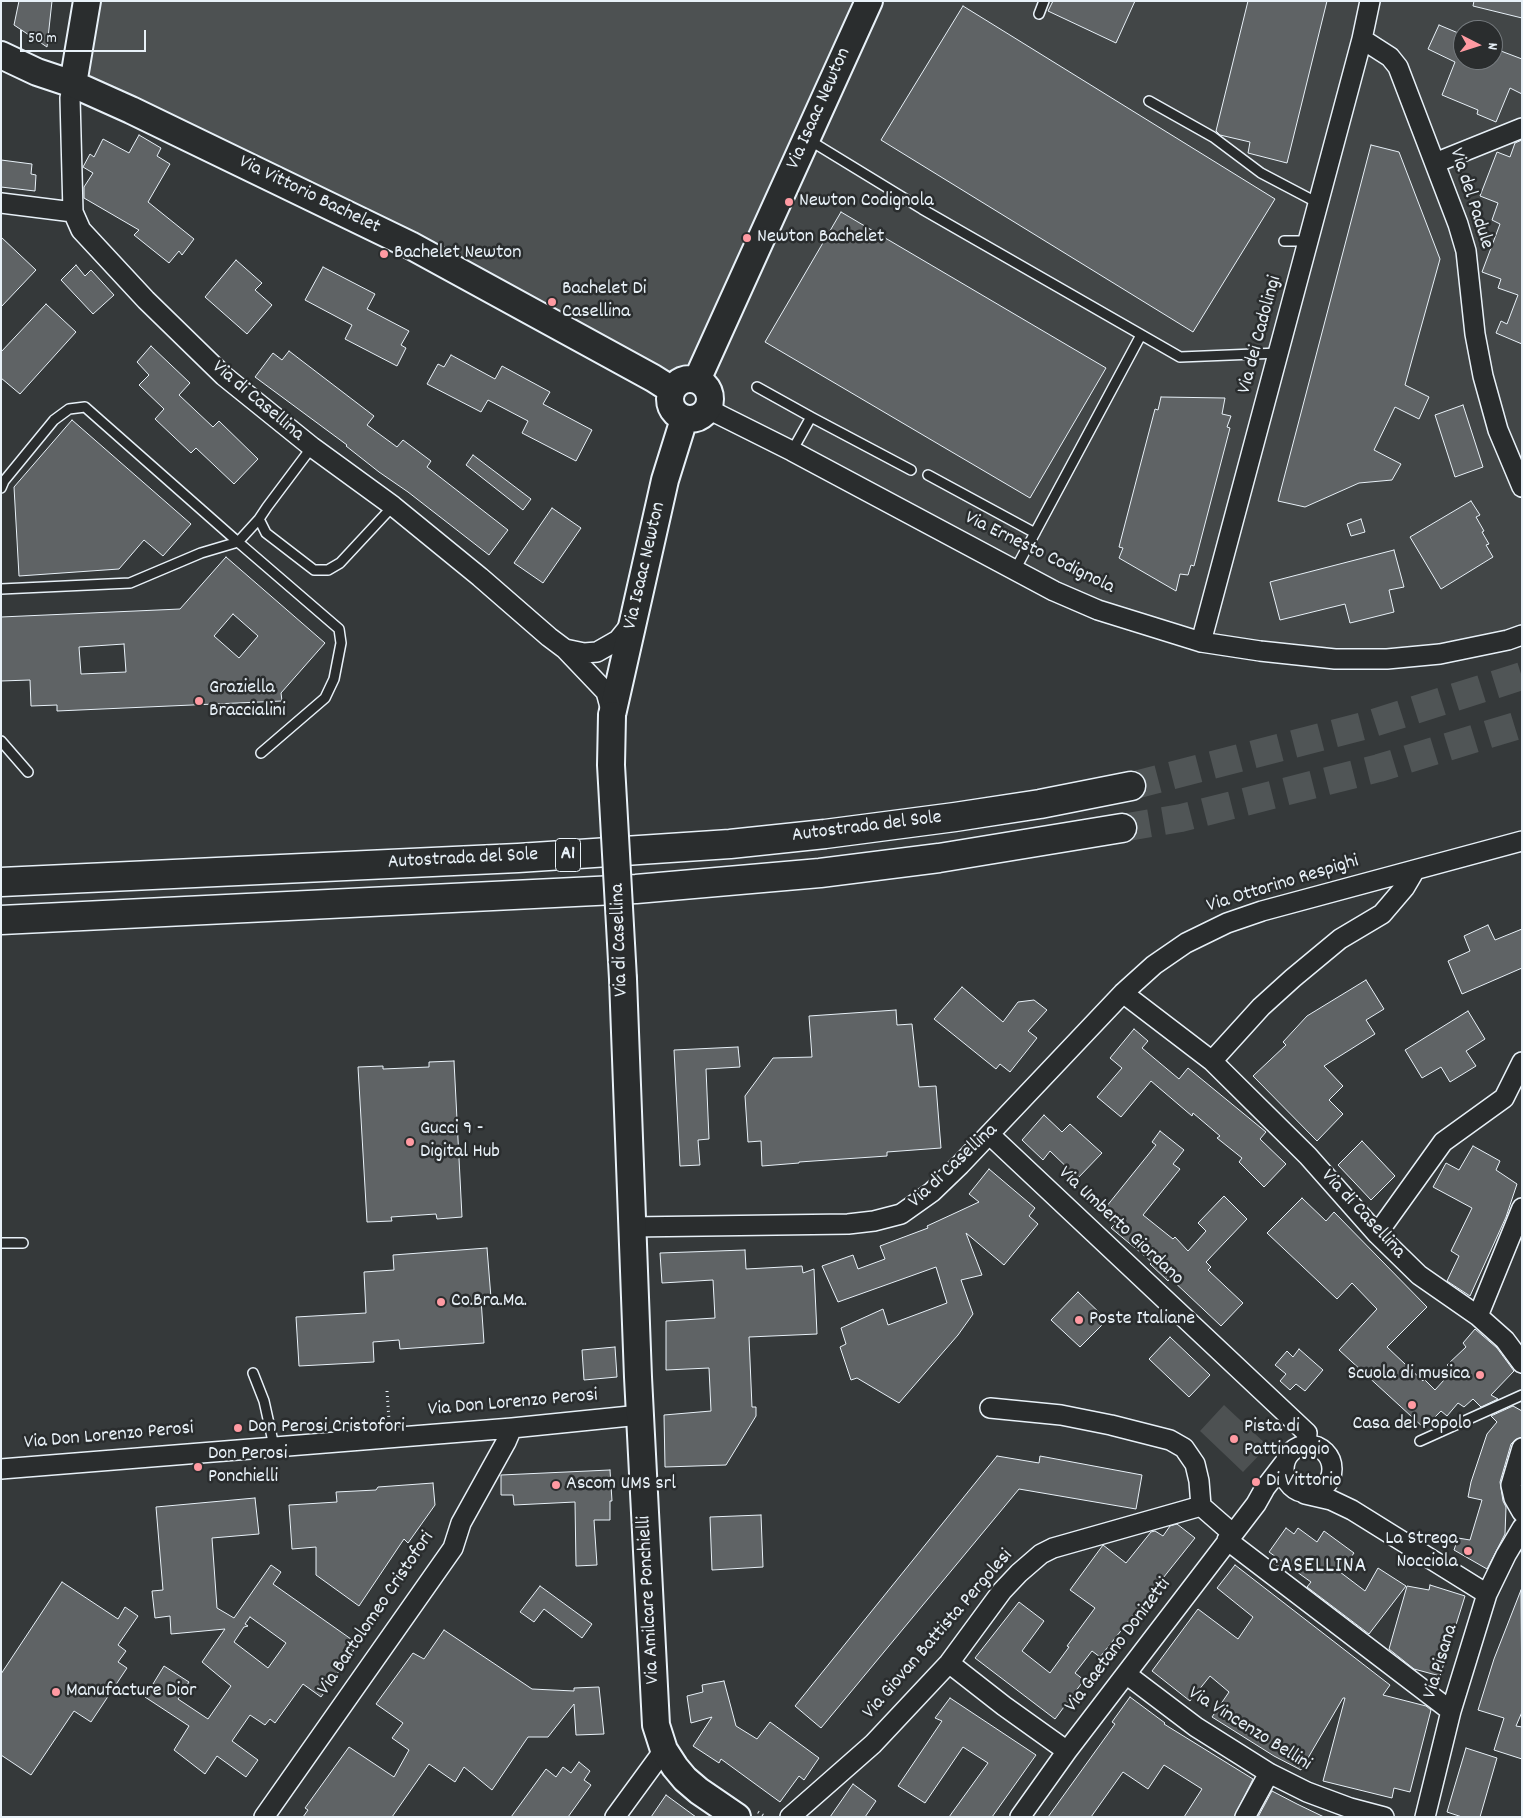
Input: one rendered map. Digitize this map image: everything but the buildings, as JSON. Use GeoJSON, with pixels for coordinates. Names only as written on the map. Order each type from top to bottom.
{"type":"FeatureCollection","features":[{"type":"Feature","properties":{"kind":"highway","name":"Autostrada del Sole"},"geometry":{"type":"LineString","coordinates":[[1,882],[518,858],[730,844],[826,834],[1040,804],[1131,786]]}},
{"type":"Feature","properties":{"kind":"highway","name":"Autostrada del Sole"},"geometry":{"type":"LineString","coordinates":[[1,920],[636,889],[820,873],[939,858],[1122,828]]}},
{"type":"Feature","properties":{"kind":"street","name":"Via di Casellina"},"geometry":{"type":"LineString","coordinates":[[87,1],[70,98],[73,212],[82,230],[183,337],[224,376],[312,447],[393,506],[480,576],[564,649],[606,692],[612,715],[612,765],[623,979],[631,1228],[848,1224],[892,1217],[908,1210],[932,1192],[990,1135],[1123,993],[1212,1062],[1308,1156],[1377,1234],[1419,1275],[1478,1316],[1505,1340],[1522,1363]]}},
{"type":"Feature","properties":{"kind":"street","name":"Via Isaac Newton"},"geometry":{"type":"LineString","coordinates":[[697,380],[869,1]]}},
{"type":"Feature","properties":{"kind":"street"},"geometry":{"type":"LineString","coordinates":[[1362,39],[1370,1]]}},
{"type":"Feature","properties":{"kind":"street","name":"Via del Padule"},"geometry":{"type":"LineString","coordinates":[[1362,39],[1390,57],[1398,67],[1435,163],[1466,250],[1475,334],[1483,376],[1498,430],[1522,486]]}},
{"type":"Feature","properties":{"kind":"street","name":"Via dei Cadolingi"},"geometry":{"type":"LineString","coordinates":[[1201,642],[1362,39]]}},
{"type":"Feature","properties":{"kind":"street"},"geometry":{"type":"LineString","coordinates":[[1,55],[37,72],[73,84]]}},
{"type":"Feature","properties":{"kind":"street","name":"Via Vittorio Bachelet"},"geometry":{"type":"LineString","coordinates":[[73,84],[140,114],[410,245],[654,378],[672,390]]}},
{"type":"Feature","properties":{"kind":"street"},"geometry":{"type":"LineString","coordinates":[[1435,163],[1522,128]]}},
{"type":"Feature","properties":{"kind":"street"},"geometry":{"type":"LineString","coordinates":[[1,202],[73,212]]}},
{"type":"Feature","properties":{"kind":"street"},"geometry":{"type":"LineString","coordinates":[[683,380],[697,380],[706,386],[710,392],[711,402],[704,414],[698,418],[684,419],[676,414],[671,407],[670,398],[672,390],[683,380]]}},
{"type":"Feature","properties":{"kind":"street","name":"Via Ernesto Codignola"},"geometry":{"type":"LineString","coordinates":[[708,409],[792,451],[1054,591],[1098,610],[1201,642],[1260,651],[1335,659],[1387,659],[1459,651],[1522,635]]}},
{"type":"Feature","properties":{"kind":"street","name":"Via Isaac Newton"},"geometry":{"type":"LineString","coordinates":[[612,715],[665,480],[684,419]]}},
{"type":"Feature","properties":{"kind":"street"},"geometry":{"type":"LineString","coordinates":[[564,649],[584,653],[597,652],[618,640],[633,621]]}},
{"type":"Feature","properties":{"kind":"street","name":"Via Ottorino Respighi"},"geometry":{"type":"LineString","coordinates":[[1123,993],[1171,952],[1227,924],[1262,911],[1522,841]]}},
{"type":"Feature","properties":{"kind":"street"},"geometry":{"type":"LineString","coordinates":[[1212,1062],[1262,1007],[1293,978],[1340,939],[1382,914],[1405,887],[1415,870]]}},
{"type":"Feature","properties":{"kind":"street"},"geometry":{"type":"LineString","coordinates":[[1377,1234],[1443,1142],[1504,1098],[1522,1062]]}},
{"type":"Feature","properties":{"kind":"street","name":"Via Umberto Giordano"},"geometry":{"type":"LineString","coordinates":[[990,1135],[1306,1439]]}},
{"type":"Feature","properties":{"kind":"street"},"geometry":{"type":"LineString","coordinates":[[1478,1316],[1522,1208]]}},
{"type":"Feature","properties":{"kind":"street","name":"Via Amilcare Ponchielli"},"geometry":{"type":"LineString","coordinates":[[631,1228],[656,1725],[664,1750],[675,1767],[692,1785],[748,1813]]}},
{"type":"Feature","properties":{"kind":"street"},"geometry":{"type":"LineString","coordinates":[[990,1408],[1061,1415],[1111,1425],[1170,1440],[1184,1448],[1195,1464],[1199,1481],[1201,1506],[1230,1536],[1451,1711]]}},
{"type":"Feature","properties":{"kind":"street","name":"Via Don Lorenzo Perosi"},"geometry":{"type":"LineString","coordinates":[[1,1469],[512,1428],[640,1415]]}},
{"type":"Feature","properties":{"kind":"street","name":"Via Bartolomeo Cristofori"},"geometry":{"type":"LineString","coordinates":[[264,1817],[453,1548],[460,1522],[506,1442],[512,1428]]}},
{"type":"Feature","properties":{"kind":"street"},"geometry":{"type":"LineString","coordinates":[[1299,1491],[1320,1490],[1330,1480],[1331,1474],[1330,1459],[1324,1450],[1306,1439],[1296,1446],[1285,1462],[1285,1478],[1299,1491],[1330,1500],[1352,1510],[1487,1594]]}},
{"type":"Feature","properties":{"kind":"street"},"geometry":{"type":"LineString","coordinates":[[1522,1448],[1512,1484],[1514,1498],[1522,1512]]}},
{"type":"Feature","properties":{"kind":"street","name":"Via Gaetano Donizetti"},"geometry":{"type":"LineString","coordinates":[[1020,1817],[1067,1751],[1256,1504],[1265,1488],[1285,1462]]}},
{"type":"Feature","properties":{"kind":"street"},"geometry":{"type":"LineString","coordinates":[[1331,1474],[1352,1510]]}},
{"type":"Feature","properties":{"kind":"street","name":"Via Gaetano Donizetti"},"geometry":{"type":"LineString","coordinates":[[1256,1504],[1280,1490],[1299,1491]]}},
{"type":"Feature","properties":{"kind":"street","name":"Via Giovan Battista Pergolesi"},"geometry":{"type":"LineString","coordinates":[[790,1817],[874,1744],[949,1663],[1002,1591],[1031,1562],[1053,1548],[1201,1506]]}},
{"type":"Feature","properties":{"kind":"street","name":"Via Pisana"},"geometry":{"type":"LineString","coordinates":[[1425,1817],[1451,1711],[1487,1594],[1506,1554],[1522,1528]]}},
{"type":"Feature","properties":{"kind":"street"},"geometry":{"type":"LineString","coordinates":[[949,1663],[1067,1751]]}},
{"type":"Feature","properties":{"kind":"street","name":"Via Vincenzo Bellini"},"geometry":{"type":"LineString","coordinates":[[1126,1674],[1196,1727],[1269,1773],[1308,1792],[1350,1808],[1384,1817]]}},
{"type":"Feature","properties":{"kind":"street"},"geometry":{"type":"LineString","coordinates":[[615,1817],[664,1750]]}},
{"type":"Feature","properties":{"kind":"street"},"geometry":{"type":"LineString","coordinates":[[1244,1817],[1269,1773]]}},
{"type":"Feature","properties":{"kind":"lane"},"geometry":{"type":"LineString","coordinates":[[1039,14],[1044,1]]}},
{"type":"Feature","properties":{"kind":"lane"},"geometry":{"type":"LineString","coordinates":[[1149,100],[1213,138],[1260,173],[1318,204]]}},
{"type":"Feature","properties":{"kind":"lane"},"geometry":{"type":"LineString","coordinates":[[807,139],[922,209],[1180,357],[1279,353]]}},
{"type":"Feature","properties":{"kind":"lane"},"geometry":{"type":"LineString","coordinates":[[1284,241],[1308,241]]}},
{"type":"Feature","properties":{"kind":"lane"},"geometry":{"type":"LineString","coordinates":[[1015,570],[1142,335]]}},
{"type":"Feature","properties":{"kind":"lane"},"geometry":{"type":"LineString","coordinates":[[757,388],[911,470]]}},
{"type":"Feature","properties":{"kind":"lane"},"geometry":{"type":"LineString","coordinates":[[1,488],[4,481],[54,420],[69,409],[85,407],[339,629],[341,643],[334,680],[325,698],[261,753]]}},
{"type":"Feature","properties":{"kind":"lane"},"geometry":{"type":"LineString","coordinates":[[792,451],[810,417]]}},
{"type":"Feature","properties":{"kind":"lane"},"geometry":{"type":"LineString","coordinates":[[1,588],[130,583],[201,553],[238,542],[259,519],[312,447]]}},
{"type":"Feature","properties":{"kind":"lane"},"geometry":{"type":"LineString","coordinates":[[928,475],[1034,533]]}},
{"type":"Feature","properties":{"kind":"lane"},"geometry":{"type":"LineString","coordinates":[[259,519],[266,532],[314,570],[328,570],[340,563],[393,506]]}},
{"type":"Feature","properties":{"kind":"lane"},"geometry":{"type":"LineString","coordinates":[[1,741],[28,772]]}},
{"type":"Feature","properties":{"kind":"lane"},"geometry":{"type":"LineString","coordinates":[[1,1243],[23,1243]]}},
{"type":"Feature","properties":{"kind":"lane"},"geometry":{"type":"LineString","coordinates":[[253,1373],[264,1401],[274,1446]]}},
{"type":"Feature","properties":{"kind":"lane"},"geometry":{"type":"LineString","coordinates":[[1420,1441],[1522,1395]]}},
{"type":"Feature","properties":{"kind":"path"},"geometry":{"type":"LineString","coordinates":[[387,1391],[391,1437]]}},
{"type":"Feature","properties":{"kind":"path"},"geometry":{"type":"LineString","coordinates":[[748,1813],[757,1817]]}},
{"type":"Feature","properties":{"kind":"path"},"geometry":{"type":"LineString","coordinates":[[748,1813],[766,1817]]}},
{"type":"Feature","properties":{"kind":"shaded area"},"geometry":{"type":"Polygon","coordinates":[[[87,1],[869,1],[686,379],[680,382],[73,84],[87,1]]]}},
{"type":"Feature","properties":{"kind":"shaded area"},"geometry":{"type":"Polygon","coordinates":[[[869,1],[1522,1],[1522,635],[1459,651],[1260,651],[1054,591],[711,402],[710,392],[707,387],[869,1]]]}},
{"type":"Feature","properties":{"kind":"shaded area","name":"Pista di Pattinaggio"},"geometry":{"type":"Polygon","coordinates":[[[1224,1405],[1268,1446],[1243,1472],[1200,1431],[1224,1405]]]}},
{"type":"Feature","properties":{"kind":"tunnel"},"geometry":{"type":"LineString","coordinates":[[1131,786],[1367,725],[1522,676]]}},
{"type":"Feature","properties":{"kind":"tunnel"},"geometry":{"type":"LineString","coordinates":[[1122,828],[1181,818],[1379,768],[1522,724]]}},
{"type":"Feature","properties":{"kind":"place","name":"Newton Codignola"},"geometry":{"type":"Point","coordinates":[789,202]}},
{"type":"Feature","properties":{"kind":"place","name":"Newton Bachelet"},"geometry":{"type":"Point","coordinates":[747,238]}},
{"type":"Feature","properties":{"kind":"place","name":"Bachelet Newton"},"geometry":{"type":"Point","coordinates":[384,254]}},
{"type":"Feature","properties":{"kind":"place","name":"Bachelet Di Casellina"},"geometry":{"type":"Point","coordinates":[552,302]}},
{"type":"Feature","properties":{"kind":"place","name":"Graziella Braccialini"},"geometry":{"type":"Point","coordinates":[199,701]}},
{"type":"Feature","properties":{"kind":"place","name":"Gucci 9 - Digital Hub"},"geometry":{"type":"Point","coordinates":[410,1142]}},
{"type":"Feature","properties":{"kind":"place","name":"Co.Bra.Ma."},"geometry":{"type":"Point","coordinates":[441,1302]}},
{"type":"Feature","properties":{"kind":"place","name":"Poste Italiane"},"geometry":{"type":"Point","coordinates":[1079,1320]}},
{"type":"Feature","properties":{"kind":"place","name":"Scuola di musica"},"geometry":{"type":"Point","coordinates":[1480,1375]}},
{"type":"Feature","properties":{"kind":"place","name":"Casa del Popolo"},"geometry":{"type":"Point","coordinates":[1412,1405]}},
{"type":"Feature","properties":{"kind":"place","name":"Don Perosi Cristofori"},"geometry":{"type":"Point","coordinates":[238,1428]}},
{"type":"Feature","properties":{"kind":"place","name":"Pista di Pattinaggio"},"geometry":{"type":"Point","coordinates":[1234,1439]}},
{"type":"Feature","properties":{"kind":"place","name":"Don Perosi Ponchielli"},"geometry":{"type":"Point","coordinates":[198,1467]}},
{"type":"Feature","properties":{"kind":"place","name":"Di Vittorio"},"geometry":{"type":"Point","coordinates":[1256,1482]}},
{"type":"Feature","properties":{"kind":"place","name":"Ascom UMS srl"},"geometry":{"type":"Point","coordinates":[556,1485]}},
{"type":"Feature","properties":{"kind":"place","name":"La Strega Nocciola"},"geometry":{"type":"Point","coordinates":[1468,1551]}},
{"type":"Feature","properties":{"kind":"place","name":"Manufacture Dior"},"geometry":{"type":"Point","coordinates":[56,1692]}},
{"type":"Feature","properties":{"kind":"district","name":"CASELLINA"},"geometry":{"type":"Point","coordinates":[1318,1568]}}]}
